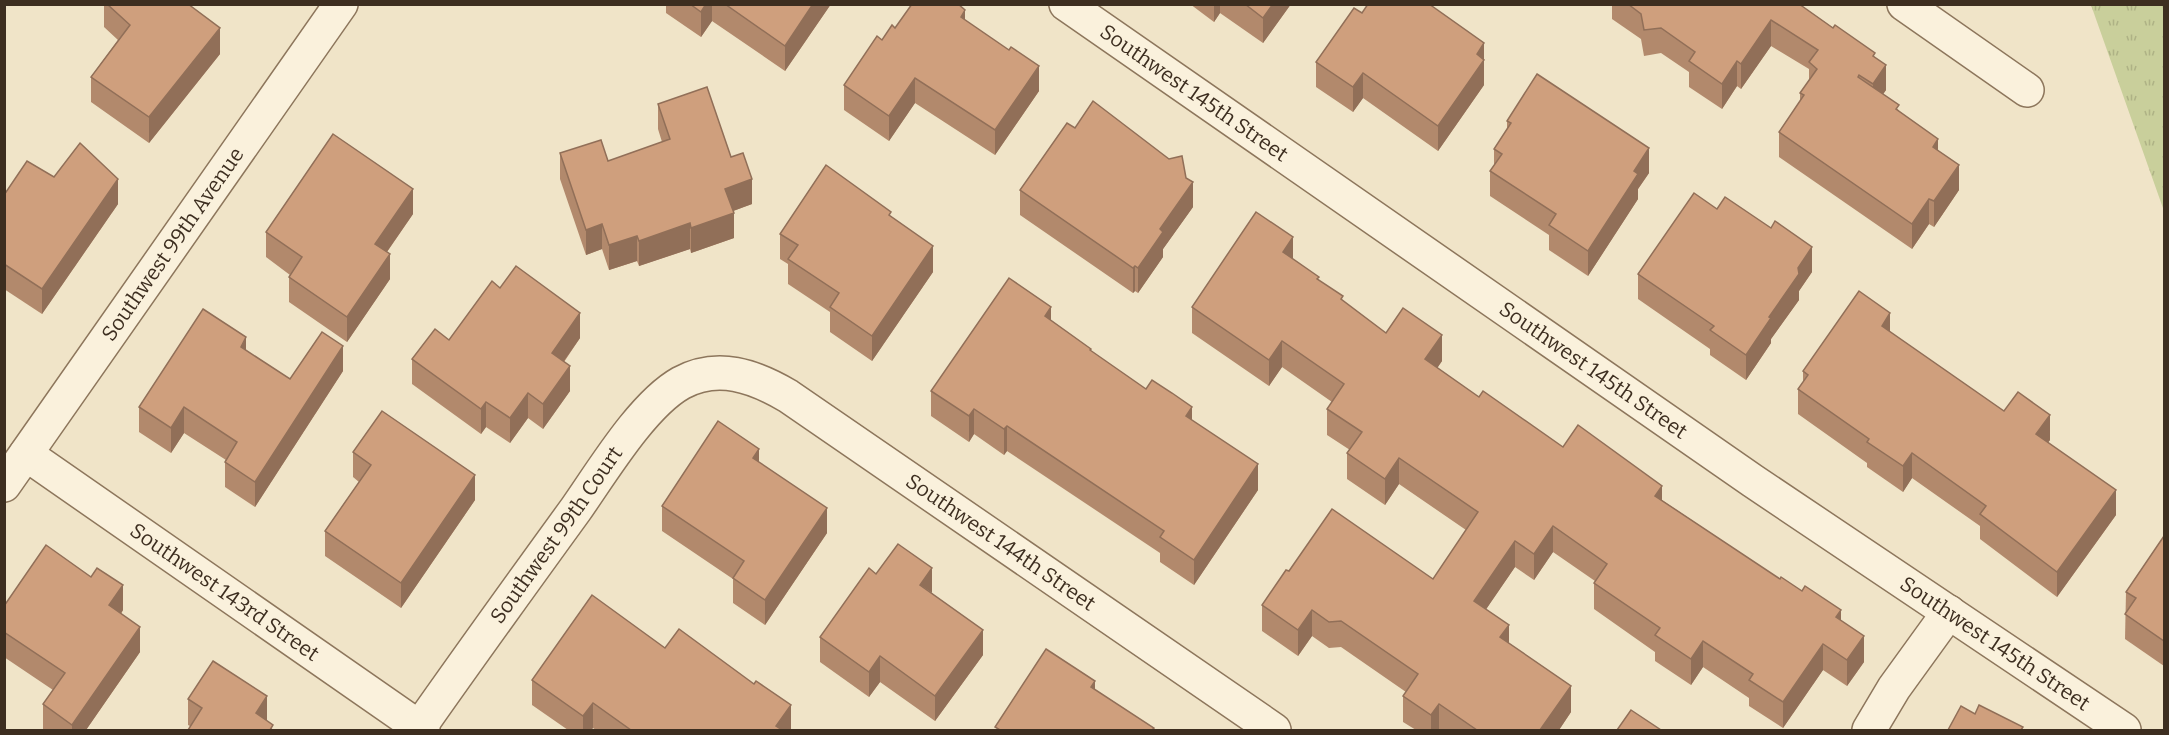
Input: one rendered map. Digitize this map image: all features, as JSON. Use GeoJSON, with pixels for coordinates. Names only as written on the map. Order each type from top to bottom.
{"type":"FeatureCollection","features":[{"type":"Feature","properties":{"kind":"street","name":"Southwest 145th Street"},"geometry":{"type":"LineString","coordinates":[[1066,4],[1753,481],[2124,730]]}},
{"type":"Feature","properties":{"kind":"street"},"geometry":{"type":"LineString","coordinates":[[1904,4],[2027,90]]}},
{"type":"Feature","properties":{"kind":"street","name":"Southwest 99th Avenue"},"geometry":{"type":"LineString","coordinates":[[4,485],[339,6]]}},
{"type":"Feature","properties":{"kind":"street","name":"Southwest 99th Court"},"geometry":{"type":"LineString","coordinates":[[421,729],[652,405],[682,382],[699,376],[720,373]]}},
{"type":"Feature","properties":{"kind":"street","name":"Southwest 144th Street"},"geometry":{"type":"LineString","coordinates":[[720,373],[754,378],[788,396],[1274,730]]}},
{"type":"Feature","properties":{"kind":"street","name":"Southwest 143rd Street"},"geometry":{"type":"LineString","coordinates":[[27,454],[421,729]]}},
{"type":"Feature","properties":{"kind":"street"},"geometry":{"type":"LineString","coordinates":[[1869,730],[1894,688],[1949,612]]}},
{"type":"Feature","properties":{"kind":"green space"},"geometry":{"type":"Polygon","coordinates":[[[2091,5],[2164,5],[2164,211],[2091,5]]]}},
{"type":"Feature","properties":{"kind":"building"},"geometry":{"type":"Polygon","coordinates":[[[107,4],[188,4],[220,28],[149,117],[91,77],[130,25],[107,4]]]}},
{"type":"Feature","properties":{"kind":"building"},"geometry":{"type":"Polygon","coordinates":[[[690,4],[706,4],[701,12],[690,4]]]}},
{"type":"Feature","properties":{"kind":"building"},"geometry":{"type":"Polygon","coordinates":[[[725,4],[813,4],[785,46],[725,4]]]}},
{"type":"Feature","properties":{"kind":"building"},"geometry":{"type":"Polygon","coordinates":[[[912,4],[958,4],[965,10],[961,17],[1009,50],[1011,47],[1039,66],[995,130],[915,78],[889,116],[844,85],[877,36],[882,40],[892,25],[895,28],[912,4]]]}},
{"type":"Feature","properties":{"kind":"building"},"geometry":{"type":"Polygon","coordinates":[[[1245,4],[1273,4],[1263,18],[1245,4]]]}},
{"type":"Feature","properties":{"kind":"building"},"geometry":{"type":"Polygon","coordinates":[[[1368,4],[1429,4],[1484,43],[1477,54],[1484,60],[1438,126],[1363,73],[1353,87],[1316,62],[1354,8],[1362,13],[1368,4]]]}},
{"type":"Feature","properties":{"kind":"building"},"geometry":{"type":"Polygon","coordinates":[[[1628,4],[1799,4],[1833,28],[1835,25],[1875,53],[1873,56],[1886,65],[1873,84],[1859,75],[1858,77],[1899,105],[1896,109],[1938,139],[1933,147],[1959,165],[1934,201],[1929,199],[1912,224],[1779,132],[1804,95],[1800,93],[1817,69],[1809,62],[1818,50],[1771,20],[1741,64],[1737,61],[1722,84],[1689,61],[1695,52],[1661,28],[1644,30],[1641,14],[1628,4]]]}},
{"type":"Feature","properties":{"kind":"building"},"geometry":{"type":"Polygon","coordinates":[[[1537,74],[1649,148],[1634,171],[1638,174],[1588,251],[1549,225],[1556,214],[1490,171],[1502,154],[1494,149],[1511,123],[1507,121],[1537,74]]]}},
{"type":"Feature","properties":{"kind":"building"},"geometry":{"type":"Polygon","coordinates":[[[707,87],[731,157],[743,153],[752,179],[725,189],[734,213],[691,228],[690,223],[639,241],[637,236],[609,245],[602,224],[586,230],[560,153],[601,140],[608,161],[670,139],[658,104],[707,87]]]}},
{"type":"Feature","properties":{"kind":"building"},"geometry":{"type":"Polygon","coordinates":[[[1093,101],[1169,159],[1182,156],[1186,178],[1193,182],[1160,229],[1163,232],[1138,268],[1135,266],[1133,268],[1020,190],[1067,123],[1075,128],[1093,101]]]}},
{"type":"Feature","properties":{"kind":"building"},"geometry":{"type":"Polygon","coordinates":[[[333,134],[413,189],[375,244],[390,254],[347,317],[289,277],[302,257],[266,232],[333,134]]]}},
{"type":"Feature","properties":{"kind":"building"},"geometry":{"type":"Polygon","coordinates":[[[80,143],[118,179],[42,289],[4,264],[4,195],[27,161],[54,177],[80,143]]]}},
{"type":"Feature","properties":{"kind":"building"},"geometry":{"type":"Polygon","coordinates":[[[826,165],[891,212],[889,215],[933,246],[872,336],[830,307],[839,293],[788,259],[798,245],[780,234],[826,165]]]}},
{"type":"Feature","properties":{"kind":"building"},"geometry":{"type":"Polygon","coordinates":[[[1694,193],[1717,209],[1725,197],[1771,228],[1775,221],[1812,247],[1798,268],[1799,274],[1746,355],[1710,330],[1714,326],[1638,274],[1694,193]]]}},
{"type":"Feature","properties":{"kind":"building"},"geometry":{"type":"Polygon","coordinates":[[[1256,212],[1293,237],[1283,252],[1319,277],[1317,279],[1343,296],[1341,299],[1386,333],[1403,308],[1442,335],[1425,359],[1479,397],[1483,391],[1563,447],[1578,425],[1662,486],[1655,496],[1780,579],[1781,577],[1802,591],[1805,586],[1841,610],[1836,617],[1864,636],[1847,660],[1823,644],[1783,702],[1749,680],[1753,674],[1703,641],[1691,659],[1655,635],[1660,628],[1594,583],[1607,564],[1553,526],[1534,554],[1515,541],[1474,601],[1509,625],[1500,637],[1571,686],[1540,730],[1477,730],[1439,704],[1431,715],[1403,696],[1418,674],[1341,621],[1329,622],[1312,610],[1298,630],[1262,605],[1332,509],[1433,579],[1478,512],[1399,458],[1385,479],[1347,453],[1362,432],[1327,409],[1344,384],[1282,341],[1269,360],[1192,307],[1256,212]]]}},
{"type":"Feature","properties":{"kind":"building"},"geometry":{"type":"Polygon","coordinates":[[[516,266],[580,313],[552,353],[570,366],[543,404],[528,393],[510,418],[486,402],[481,409],[412,359],[435,329],[449,340],[492,281],[500,288],[516,266]]]}},
{"type":"Feature","properties":{"kind":"building"},"geometry":{"type":"Polygon","coordinates":[[[1009,278],[1051,307],[1045,316],[1090,350],[1146,389],[1152,380],[1172,393],[1192,407],[1186,416],[1258,464],[1194,560],[1160,537],[1164,531],[1007,426],[1004,429],[974,409],[969,416],[931,391],[1009,278]]]}},
{"type":"Feature","properties":{"kind":"building"},"geometry":{"type":"Polygon","coordinates":[[[1859,291],[1890,313],[1882,326],[2004,411],[2018,392],[2050,415],[2036,434],[2116,490],[2057,572],[1980,514],[1986,506],[1912,453],[1903,466],[1867,442],[1869,439],[1798,389],[1808,375],[1803,371],[1859,291]]]}},
{"type":"Feature","properties":{"kind":"building"},"geometry":{"type":"Polygon","coordinates":[[[203,309],[246,337],[241,347],[290,379],[322,332],[343,346],[255,482],[225,462],[237,442],[184,407],[171,428],[139,407],[203,309]]]}},
{"type":"Feature","properties":{"kind":"building"},"geometry":{"type":"Polygon","coordinates":[[[382,411],[475,475],[401,583],[325,531],[371,465],[353,452],[382,411]]]}},
{"type":"Feature","properties":{"kind":"building"},"geometry":{"type":"Polygon","coordinates":[[[718,421],[759,449],[753,458],[827,508],[765,600],[733,578],[744,561],[662,506],[718,421]]]}},
{"type":"Feature","properties":{"kind":"building"},"geometry":{"type":"Polygon","coordinates":[[[2164,536],[2164,641],[2125,614],[2136,598],[2126,592],[2164,536]]]}},
{"type":"Feature","properties":{"kind":"building"},"geometry":{"type":"Polygon","coordinates":[[[898,544],[932,568],[920,585],[983,630],[935,696],[880,656],[869,672],[820,637],[869,568],[876,574],[898,544]]]}},
{"type":"Feature","properties":{"kind":"building"},"geometry":{"type":"Polygon","coordinates":[[[46,545],[91,577],[97,568],[123,585],[109,605],[140,627],[72,725],[43,704],[65,673],[4,632],[4,606],[46,545]]]}},
{"type":"Feature","properties":{"kind":"building"},"geometry":{"type":"Polygon","coordinates":[[[592,595],[665,648],[679,629],[754,684],[756,681],[791,705],[776,726],[782,730],[631,730],[593,703],[583,716],[532,680],[592,595]]]}},
{"type":"Feature","properties":{"kind":"building"},"geometry":{"type":"Polygon","coordinates":[[[1046,649],[1095,681],[1091,687],[1154,728],[1152,730],[1000,730],[995,727],[1046,649]]]}},
{"type":"Feature","properties":{"kind":"building"},"geometry":{"type":"Polygon","coordinates":[[[213,661],[267,696],[256,713],[273,725],[270,730],[188,730],[202,708],[188,699],[213,661]]]}},
{"type":"Feature","properties":{"kind":"building"},"geometry":{"type":"Polygon","coordinates":[[[1979,705],[2023,727],[2021,730],[1948,730],[1961,706],[1975,714],[1979,705]]]}},
{"type":"Feature","properties":{"kind":"building"},"geometry":{"type":"Polygon","coordinates":[[[1631,710],[1661,730],[1617,730],[1631,710]]]}}]}
